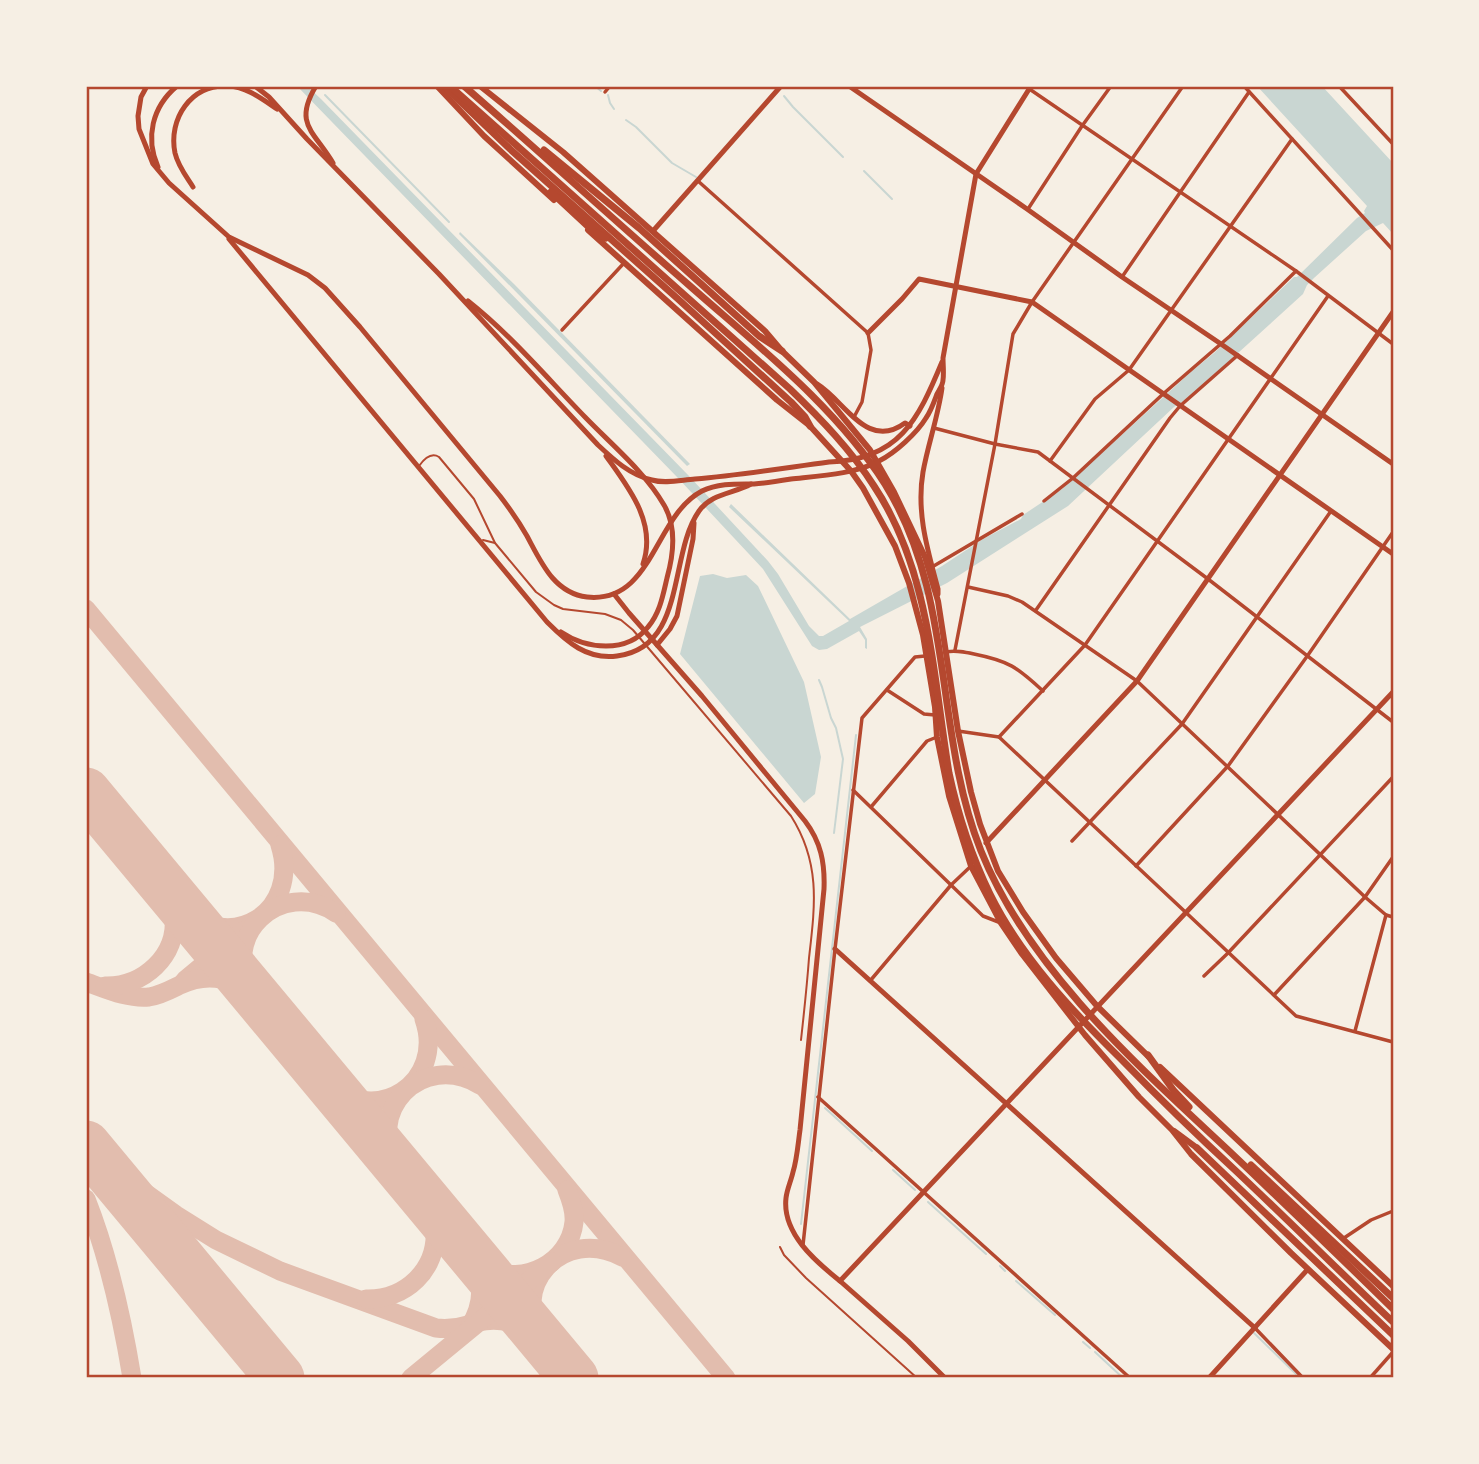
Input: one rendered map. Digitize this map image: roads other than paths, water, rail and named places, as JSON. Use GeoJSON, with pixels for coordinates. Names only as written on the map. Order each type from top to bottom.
{"type":"FeatureCollection","features":[{"type":"Feature","properties":{"kind":"highway"},"geometry":{"type":"LineString","coordinates":[[437,86],[484,136],[777,400],[810,426],[851,471],[887,530],[909,583],[923,635],[937,737],[949,796],[971,866],[1001,923],[1079,1026],[1191,1154],[1393,1350]]}},
{"type":"Feature","properties":{"kind":"highway"},"geometry":{"type":"LineString","coordinates":[[444,86],[510,149],[522,166],[594,232],[618,245],[806,416],[810,426]]}},
{"type":"Feature","properties":{"kind":"highway"},"geometry":{"type":"LineString","coordinates":[[450,86],[790,389],[853,456],[874,486],[901,538],[916,580],[958,812],[973,856],[991,896],[1018,941],[1059,993],[1166,1105],[1393,1322]]}},
{"type":"Feature","properties":{"kind":"highway"},"geometry":{"type":"LineString","coordinates":[[464,86],[639,228],[748,327],[782,351]]}},
{"type":"Feature","properties":{"kind":"highway"},"geometry":{"type":"LineString","coordinates":[[464,86],[753,342],[826,410],[860,449],[883,481],[910,534],[929,592],[958,771],[968,809],[982,852],[1014,917],[1066,987],[1117,1042],[1393,1309]]}},
{"type":"Feature","properties":{"kind":"highway"},"geometry":{"type":"LineString","coordinates":[[480,86],[563,152],[765,331],[814,382],[873,455],[932,569],[958,731],[971,792],[986,843],[998,871],[1023,912],[1056,958],[1097,1006],[1393,1286]]}},
{"type":"Feature","properties":{"kind":"highway"},"geometry":{"type":"LineString","coordinates":[[1147,1055],[1187,1105],[1393,1298]]}},
{"type":"Feature","properties":{"kind":"highway"},"geometry":{"type":"LineString","coordinates":[[1172,1130],[1197,1148],[1393,1335]]}},
{"type":"Feature","properties":{"kind":"street"},"geometry":{"type":"LineString","coordinates":[[147,86],[141,97],[138,116],[139,129],[152,164],[229,237],[308,275],[333,295],[500,496],[556,583],[579,595],[596,597],[614,594],[628,586],[652,555],[674,516],[689,500],[709,489],[851,471],[877,463],[920,426],[943,382]]}},
{"type":"Feature","properties":{"kind":"street"},"geometry":{"type":"LineString","coordinates":[[177,86],[166,95],[156,112],[152,127],[150,139],[153,156],[160,171],[229,239],[548,622],[572,645],[587,653],[612,656],[635,650],[654,636],[671,606],[684,541],[694,520],[704,505],[718,496],[751,484]]}},
{"type":"Feature","properties":{"kind":"street"},"geometry":{"type":"LineString","coordinates":[[193,187],[179,166],[174,145],[176,121],[191,98],[215,87],[228,86],[253,93],[284,113]]}},
{"type":"Feature","properties":{"kind":"street"},"geometry":{"type":"LineString","coordinates":[[255,86],[269,97],[452,288],[598,445],[618,464],[653,481],[730,476],[842,462],[873,455],[910,426],[930,392],[943,358]]}},
{"type":"Feature","properties":{"kind":"street"},"geometry":{"type":"LineString","coordinates":[[316,86],[305,107],[307,123],[338,170]]}},
{"type":"Feature","properties":{"kind":"street"},"geometry":{"type":"LineString","coordinates":[[605,92],[610,86]]}},
{"type":"Feature","properties":{"kind":"street"},"geometry":{"type":"LineString","coordinates":[[653,231],[781,86]]}},
{"type":"Feature","properties":{"kind":"street"},"geometry":{"type":"LineString","coordinates":[[849,86],[1393,464]]}},
{"type":"Feature","properties":{"kind":"street"},"geometry":{"type":"LineString","coordinates":[[1027,209],[1111,86]]}},
{"type":"Feature","properties":{"kind":"street"},"geometry":{"type":"LineString","coordinates":[[956,650],[1013,334],[1032,302],[1182,86]]}},
{"type":"Feature","properties":{"kind":"street"},"geometry":{"type":"LineString","coordinates":[[1244,86],[1393,250]]}},
{"type":"Feature","properties":{"kind":"street"},"geometry":{"type":"LineString","coordinates":[[1339,86],[1393,144]]}},
{"type":"Feature","properties":{"kind":"street"},"geometry":{"type":"LineString","coordinates":[[1022,514],[932,569],[924,535],[921,498],[923,472],[943,382],[943,358],[976,174],[1028,87],[1297,272],[1393,344]]}},
{"type":"Feature","properties":{"kind":"street"},"geometry":{"type":"LineString","coordinates":[[1122,277],[1249,92]]}},
{"type":"Feature","properties":{"kind":"street"},"geometry":{"type":"LineString","coordinates":[[1049,461],[1096,399],[1129,370],[1292,139]]}},
{"type":"Feature","properties":{"kind":"street"},"geometry":{"type":"LineString","coordinates":[[698,181],[868,333],[871,350],[869,363],[862,402],[854,417]]}},
{"type":"Feature","properties":{"kind":"street"},"geometry":{"type":"LineString","coordinates":[[562,330],[624,263]]}},
{"type":"Feature","properties":{"kind":"street"},"geometry":{"type":"LineString","coordinates":[[1044,501],[1074,479],[1297,272]]}},
{"type":"Feature","properties":{"kind":"street"},"geometry":{"type":"LineString","coordinates":[[868,333],[919,279],[1032,302],[1393,554]]}},
{"type":"Feature","properties":{"kind":"street"},"geometry":{"type":"LineString","coordinates":[[452,288],[507,336],[643,477],[663,504],[672,528],[672,553],[660,606],[648,628],[637,638],[621,644],[602,646],[585,643],[565,635],[548,622]]}},
{"type":"Feature","properties":{"kind":"street"},"geometry":{"type":"LineString","coordinates":[[999,737],[1085,645],[1328,296]]}},
{"type":"Feature","properties":{"kind":"street"},"geometry":{"type":"LineString","coordinates":[[986,843],[1137,681],[1393,312]]}},
{"type":"Feature","properties":{"kind":"street"},"geometry":{"type":"LineString","coordinates":[[1036,610],[1178,404],[1236,354]]}},
{"type":"Feature","properties":{"kind":"street"},"geometry":{"type":"LineString","coordinates":[[814,382],[828,391],[868,429],[892,430],[905,423],[910,426]]}},
{"type":"Feature","properties":{"kind":"street"},"geometry":{"type":"LineString","coordinates":[[934,428],[1038,452],[1393,722]]}},
{"type":"Feature","properties":{"kind":"street"},"geometry":{"type":"LineString","coordinates":[[598,445],[634,496],[643,519],[648,541],[640,572]]}},
{"type":"Feature","properties":{"kind":"street"},"geometry":{"type":"LineString","coordinates":[[1072,841],[1182,724],[1331,511]]}},
{"type":"Feature","properties":{"kind":"street"},"geometry":{"type":"LineString","coordinates":[[657,645],[677,616],[694,539],[694,520]]}},
{"type":"Feature","properties":{"kind":"street"},"geometry":{"type":"LineString","coordinates":[[1136,866],[1228,766],[1393,532]]}},
{"type":"Feature","properties":{"kind":"street"},"geometry":{"type":"LineString","coordinates":[[968,587],[1008,596],[1036,610],[1137,681],[1365,897],[1386,915],[1393,917]]}},
{"type":"Feature","properties":{"kind":"street"},"geometry":{"type":"LineString","coordinates":[[614,594],[805,821],[817,840],[821,851],[824,889],[800,1130],[786,1198],[786,1214],[791,1229],[802,1244],[945,1378]]}},
{"type":"Feature","properties":{"kind":"street"},"geometry":{"type":"LineString","coordinates":[[946,652],[956,650],[999,659],[1021,670],[1043,691]]}},
{"type":"Feature","properties":{"kind":"street"},"geometry":{"type":"LineString","coordinates":[[802,1244],[862,718],[915,657],[926,656]]}},
{"type":"Feature","properties":{"kind":"street"},"geometry":{"type":"LineString","coordinates":[[887,690],[924,714],[935,715]]}},
{"type":"Feature","properties":{"kind":"street"},"geometry":{"type":"LineString","coordinates":[[840,1281],[1393,692]]}},
{"type":"Feature","properties":{"kind":"street"},"geometry":{"type":"LineString","coordinates":[[958,731],[999,737],[1296,1016],[1393,1042]]}},
{"type":"Feature","properties":{"kind":"street"},"geometry":{"type":"LineString","coordinates":[[871,807],[928,741],[937,737]]}},
{"type":"Feature","properties":{"kind":"street"},"geometry":{"type":"LineString","coordinates":[[1204,976],[1393,777]]}},
{"type":"Feature","properties":{"kind":"street"},"geometry":{"type":"LineString","coordinates":[[853,790],[983,916],[1001,923]]}},
{"type":"Feature","properties":{"kind":"street"},"geometry":{"type":"LineString","coordinates":[[1274,995],[1365,897],[1393,857]]}},
{"type":"Feature","properties":{"kind":"street"},"geometry":{"type":"LineString","coordinates":[[870,981],[951,885],[971,866]]}},
{"type":"Feature","properties":{"kind":"street"},"geometry":{"type":"LineString","coordinates":[[1355,1031],[1386,915]]}},
{"type":"Feature","properties":{"kind":"street"},"geometry":{"type":"LineString","coordinates":[[835,949],[1255,1328],[1303,1378]]}},
{"type":"Feature","properties":{"kind":"street"},"geometry":{"type":"LineString","coordinates":[[818,1097],[1130,1378]]}},
{"type":"Feature","properties":{"kind":"street"},"geometry":{"type":"LineString","coordinates":[[1344,1238],[1371,1220],[1393,1210]]}},
{"type":"Feature","properties":{"kind":"street"},"geometry":{"type":"LineString","coordinates":[[1209,1378],[1308,1269]]}},
{"type":"Feature","properties":{"kind":"street"},"geometry":{"type":"LineString","coordinates":[[1370,1378],[1393,1350]]}},
{"type":"Feature","properties":{"kind":"lane"},"geometry":{"type":"LineString","coordinates":[[495,544],[479,539],[471,533],[420,473],[421,464],[433,455],[439,457],[474,499],[495,544],[536,592],[554,605],[572,611],[606,614],[621,620],[633,630],[780,802],[800,830],[811,859],[815,889],[801,1040]]}},
{"type":"Feature","properties":{"kind":"lane"},"geometry":{"type":"LineString","coordinates":[[779,1247],[806,1278],[917,1378]]}},
{"type":"Feature","properties":{"kind":"waterway"},"geometry":{"type":"LineString","coordinates":[[595,86],[601,91]]}},
{"type":"Feature","properties":{"kind":"waterway"},"geometry":{"type":"LineString","coordinates":[[325,95],[449,222]]}},
{"type":"Feature","properties":{"kind":"waterway"},"geometry":{"type":"LineString","coordinates":[[608,95],[614,109]]}},
{"type":"Feature","properties":{"kind":"waterway"},"geometry":{"type":"LineString","coordinates":[[784,96],[843,157]]}},
{"type":"Feature","properties":{"kind":"waterway"},"geometry":{"type":"LineString","coordinates":[[626,120],[672,163],[696,177]]}},
{"type":"Feature","properties":{"kind":"waterway"},"geometry":{"type":"LineString","coordinates":[[864,171],[892,199]]}},
{"type":"Feature","properties":{"kind":"waterway"},"geometry":{"type":"LineString","coordinates":[[819,680],[836,728],[843,759],[834,833]]}},
{"type":"Feature","properties":{"kind":"waterway"},"geometry":{"type":"LineString","coordinates":[[801,1224],[856,735]]}},
{"type":"Feature","properties":{"kind":"waterway"},"geometry":{"type":"LineString","coordinates":[[825,1108],[872,1151]]}},
{"type":"Feature","properties":{"kind":"waterway"},"geometry":{"type":"LineString","coordinates":[[893,1170],[915,1190]]}},
{"type":"Feature","properties":{"kind":"waterway"},"geometry":{"type":"LineString","coordinates":[[928,1202],[986,1254]]}},
{"type":"Feature","properties":{"kind":"waterway"},"geometry":{"type":"LineString","coordinates":[[1000,1266],[1005,1271]]}},
{"type":"Feature","properties":{"kind":"waterway"},"geometry":{"type":"LineString","coordinates":[[1016,1281],[1055,1315]]}},
{"type":"Feature","properties":{"kind":"waterway"},"geometry":{"type":"LineString","coordinates":[[1254,1333],[1300,1378]]}},
{"type":"Feature","properties":{"kind":"waterway"},"geometry":{"type":"LineString","coordinates":[[1083,1342],[1090,1348]]}},
{"type":"Feature","properties":{"kind":"waterway"},"geometry":{"type":"LineString","coordinates":[[1095,1352],[1123,1378]]}}]}
